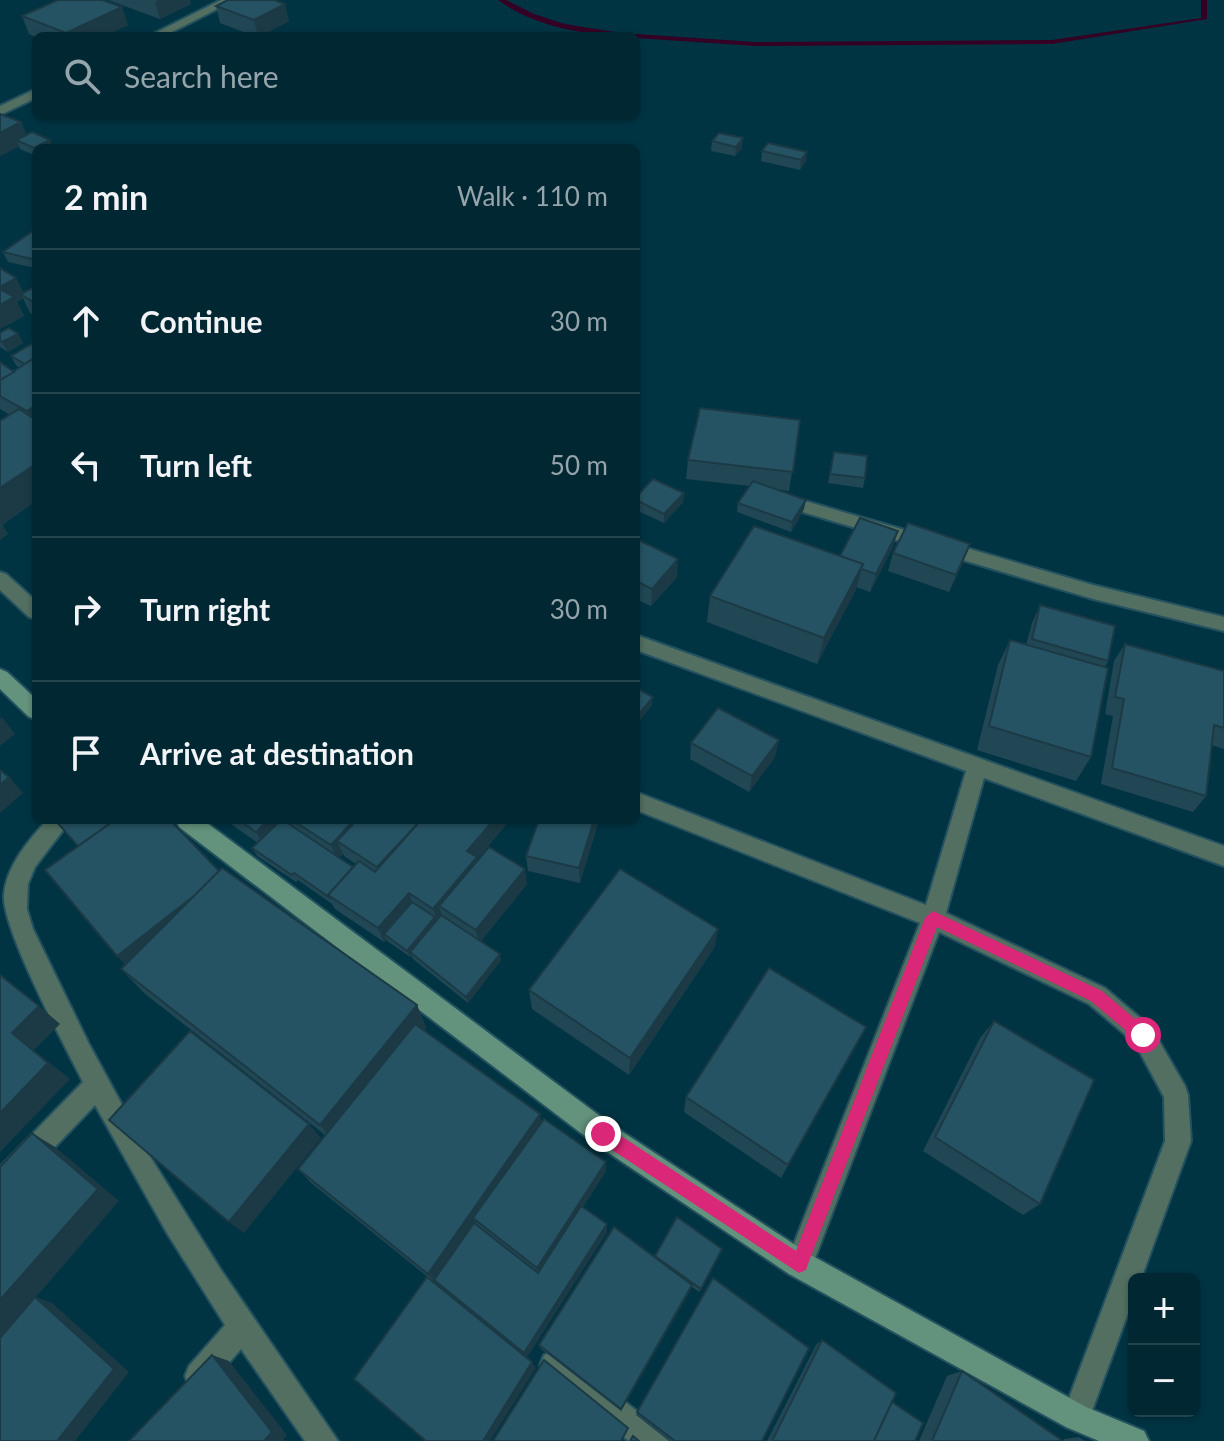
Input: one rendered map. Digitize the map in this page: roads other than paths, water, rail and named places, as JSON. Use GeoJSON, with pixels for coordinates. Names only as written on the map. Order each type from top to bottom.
{"type":"FeatureCollection","features":[{"type":"Feature","properties":{"kind":"street"},"geometry":{"type":"LineString","coordinates":[[163,32],[230,0]]}},
{"type":"Feature","properties":{"kind":"street"},"geometry":{"type":"LineString","coordinates":[[0,111],[32,95]]}},
{"type":"Feature","properties":{"kind":"street"},"geometry":{"type":"LineString","coordinates":[[795,504],[1093,592],[1224,624]]}},
{"type":"Feature","properties":{"kind":"street"},"geometry":{"type":"LineString","coordinates":[[0,579],[32,608]]}},
{"type":"Feature","properties":{"kind":"street"},"geometry":{"type":"LineString","coordinates":[[640,643],[1224,856]]}},
{"type":"Feature","properties":{"kind":"street"},"geometry":{"type":"LineString","coordinates":[[0,677],[32,707]]}},
{"type":"Feature","properties":{"kind":"street"},"geometry":{"type":"LineString","coordinates":[[799,1264],[933,918],[977,767]]}},
{"type":"Feature","properties":{"kind":"street"},"geometry":{"type":"LineString","coordinates":[[640,803],[933,918],[1097,996],[1143,1035],[1176,1095],[1178,1141],[1076,1417]]}},
{"type":"Feature","properties":{"kind":"street"},"geometry":{"type":"LineString","coordinates":[[57,824],[34,850],[17,881],[16,909],[75,1044],[192,1250],[241,1328],[323,1441]]}},
{"type":"Feature","properties":{"kind":"street"},"geometry":{"type":"LineString","coordinates":[[192,824],[603,1134],[799,1264],[1076,1417],[1134,1441]]}},
{"type":"Feature","properties":{"kind":"street"},"geometry":{"type":"LineString","coordinates":[[0,1186],[98,1084]]}},
{"type":"Feature","properties":{"kind":"street"},"geometry":{"type":"LineString","coordinates":[[180,1396],[241,1328]]}},
{"type":"Feature","properties":{"kind":"street"},"geometry":{"type":"LineString","coordinates":[[554,1365],[653,1441]]}},
{"type":"Feature","properties":{"kind":"waterway"},"geometry":{"type":"LineString","coordinates":[[501,0],[563,26],[596,32]]}},
{"type":"Feature","properties":{"kind":"waterway"},"geometry":{"type":"LineString","coordinates":[[640,36],[755,44],[1052,42],[1204,19],[1204,0]]}}]}
